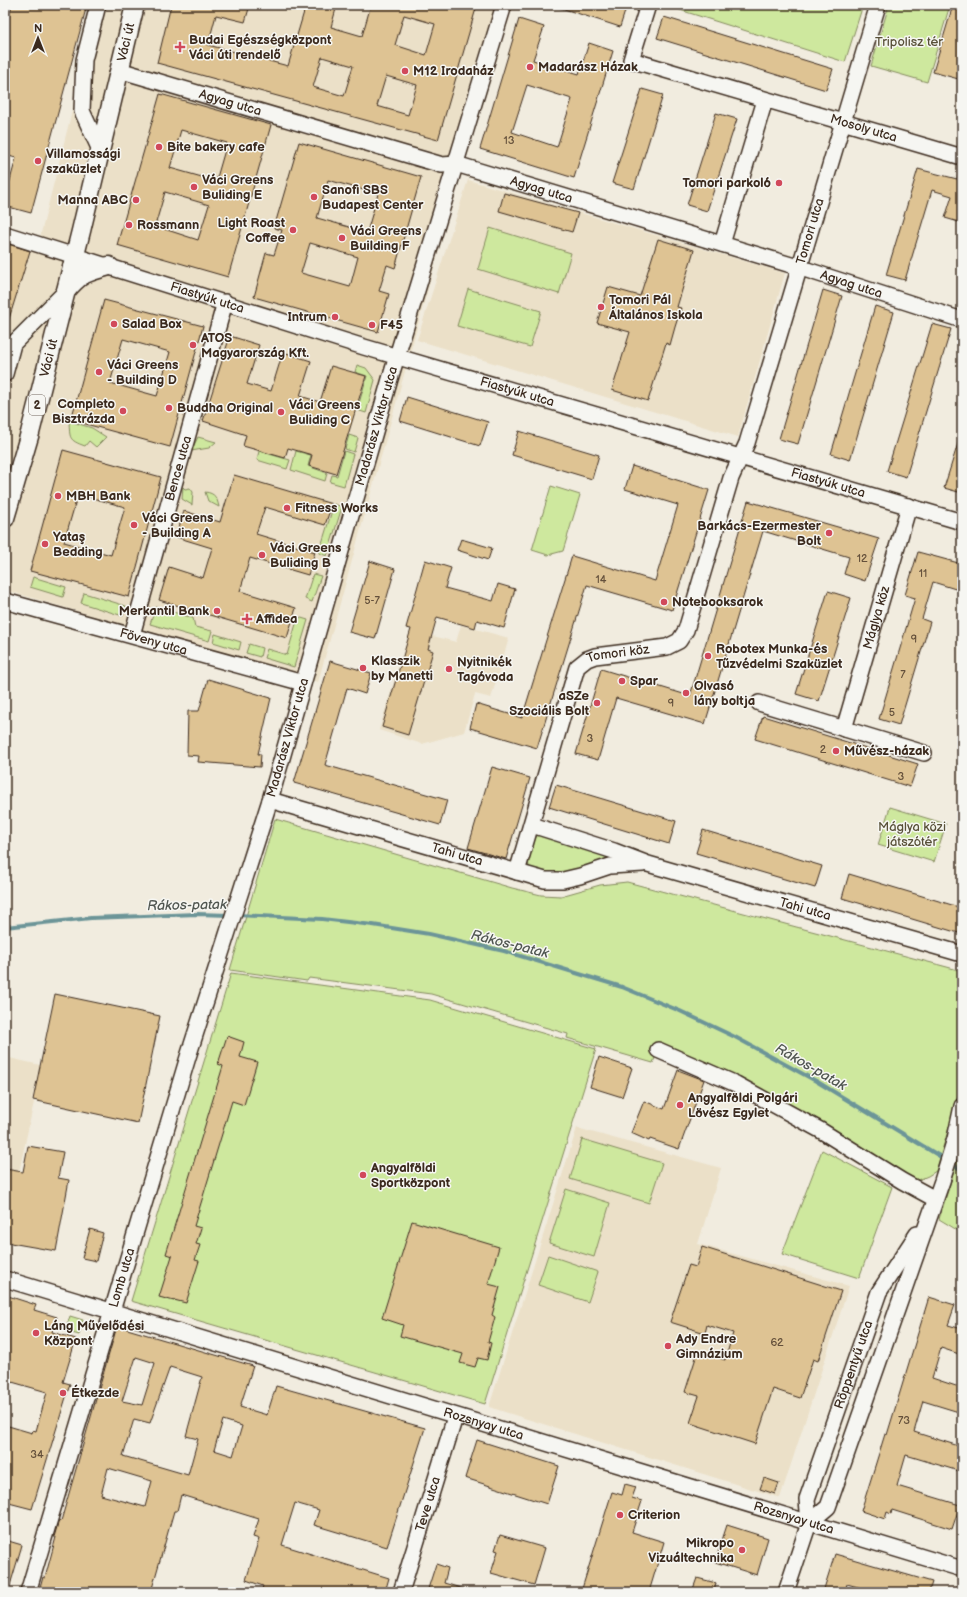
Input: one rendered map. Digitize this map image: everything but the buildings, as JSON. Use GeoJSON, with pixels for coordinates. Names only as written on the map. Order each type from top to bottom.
{"type":"FeatureCollection","features":[{"type":"Feature","properties":{"kind":"main road","name":"Váci út"},"geometry":{"type":"LineString","coordinates":[[5,518],[30,433],[66,291],[135,5]]}},
{"type":"Feature","properties":{"kind":"main road"},"geometry":{"type":"LineString","coordinates":[[66,291],[77,277],[91,270],[109,266]]}},
{"type":"Feature","properties":{"kind":"street"},"geometry":{"type":"LineString","coordinates":[[98,5],[84,60],[82,112],[100,150]]}},
{"type":"Feature","properties":{"kind":"street","name":"Madarász Viktor utca"},"geometry":{"type":"LineString","coordinates":[[218,963],[270,800],[390,379],[504,5]]}},
{"type":"Feature","properties":{"kind":"street","name":"Mosoly utca"},"geometry":{"type":"LineString","coordinates":[[648,5],[631,60],[962,157]]}},
{"type":"Feature","properties":{"kind":"street","name":"Tomori utca"},"geometry":{"type":"LineString","coordinates":[[741,457],[748,443],[878,5]]}},
{"type":"Feature","properties":{"kind":"street","name":"Agyag utca"},"geometry":{"type":"LineString","coordinates":[[119,70],[442,165],[456,164],[801,268],[962,320]]}},
{"type":"Feature","properties":{"kind":"street"},"geometry":{"type":"LineString","coordinates":[[722,244],[765,100]]}},
{"type":"Feature","properties":{"kind":"street","name":"Fiastyúk utca"},"geometry":{"type":"LineString","coordinates":[[5,234],[364,347],[962,522]]}},
{"type":"Feature","properties":{"kind":"street","name":"Váci út"},"geometry":{"type":"LineString","coordinates":[[5,374],[13,344],[66,291]]}},
{"type":"Feature","properties":{"kind":"street","name":"Bence utca"},"geometry":{"type":"LineString","coordinates":[[132,635],[225,302]]}},
{"type":"Feature","properties":{"kind":"street"},"geometry":{"type":"LineString","coordinates":[[364,347],[380,360],[390,379]]}},
{"type":"Feature","properties":{"kind":"street","name":"Tomori köz"},"geometry":{"type":"LineString","coordinates":[[517,872],[577,667],[587,659],[595,656],[667,647],[679,641],[686,630],[731,478],[741,457]]}},
{"type":"Feature","properties":{"kind":"street","name":"Máglya köz"},"geometry":{"type":"LineString","coordinates":[[844,729],[909,506]]}},
{"type":"Feature","properties":{"kind":"street","name":"Föveny utca"},"geometry":{"type":"LineString","coordinates":[[5,601],[303,683]]}},
{"type":"Feature","properties":{"kind":"street"},"geometry":{"type":"LineString","coordinates":[[759,703],[924,753]]}},
{"type":"Feature","properties":{"kind":"street","name":"Tahi utca"},"geometry":{"type":"LineString","coordinates":[[270,800],[545,880],[562,880],[610,866],[648,864]]}},
{"type":"Feature","properties":{"kind":"street","name":"Tahi utca"},"geometry":{"type":"LineString","coordinates":[[532,825],[614,851],[648,864],[962,954]]}},
{"type":"Feature","properties":{"kind":"street","name":"Lomb utca"},"geometry":{"type":"LineString","coordinates":[[28,1592],[111,1311],[218,963]]}},
{"type":"Feature","properties":{"kind":"street"},"geometry":{"type":"LineString","coordinates":[[658,1050],[736,1084],[820,1130],[902,1181],[935,1198]]}},
{"type":"Feature","properties":{"kind":"street","name":"Röppentyű utca"},"geometry":{"type":"LineString","coordinates":[[809,1523],[828,1507],[942,1181],[955,1139],[962,1106]]}},
{"type":"Feature","properties":{"kind":"street","name":"Röppentyű utca"},"geometry":{"type":"LineString","coordinates":[[786,1592],[809,1523],[807,1499],[879,1292],[888,1276],[928,1218]]}},
{"type":"Feature","properties":{"kind":"street","name":"Rozsnyay utca"},"geometry":{"type":"LineString","coordinates":[[5,1279],[962,1569]]}},
{"type":"Feature","properties":{"kind":"street","name":"Teve utca"},"geometry":{"type":"LineString","coordinates":[[401,1592],[455,1416]]}},
{"type":"Feature","properties":{"kind":"shaded area"},"geometry":{"type":"Polygon","coordinates":[[[99,5],[513,5],[464,160],[318,682],[5,590],[5,239],[37,249],[99,5]]]}},
{"type":"Feature","properties":{"kind":"shaded area","name":"Tomori Pál Általános Iskola"},"geometry":{"type":"Polygon","coordinates":[[[468,180],[785,273],[738,437],[417,340],[468,180]]]}},
{"type":"Feature","properties":{"kind":"shaded area","name":"Nyitnikék Tagóvoda"},"geometry":{"type":"Polygon","coordinates":[[[461,625],[509,638],[491,698],[475,694],[464,732],[422,744],[379,730],[407,640],[422,645],[425,634],[456,642],[461,625]]]}},
{"type":"Feature","properties":{"kind":"shaded area"},"geometry":{"type":"Polygon","coordinates":[[[5,1057],[40,1065],[32,1100],[34,1102],[5,1237],[5,1057]]]}},
{"type":"Feature","properties":{"kind":"shaded area","name":"Ady Endre Gimnázium"},"geometry":{"type":"Polygon","coordinates":[[[577,1128],[721,1168],[698,1244],[849,1286],[780,1498],[489,1407],[577,1128]]]}},
{"type":"Feature","properties":{"kind":"green space"},"geometry":{"type":"Polygon","coordinates":[[[664,5],[863,5],[845,62],[664,5]]]}},
{"type":"Feature","properties":{"kind":"green space","name":"Tripolisz tér"},"geometry":{"type":"Polygon","coordinates":[[[889,5],[950,5],[927,82],[871,66],[889,5]]]}},
{"type":"Feature","properties":{"kind":"green space"},"geometry":{"type":"Polygon","coordinates":[[[490,228],[571,253],[559,294],[478,269],[490,228]]]}},
{"type":"Feature","properties":{"kind":"green space"},"geometry":{"type":"Polygon","coordinates":[[[468,289],[541,311],[530,347],[457,326],[468,289]]]}},
{"type":"Feature","properties":{"kind":"green space"},"geometry":{"type":"Polygon","coordinates":[[[357,365],[366,368],[375,380],[366,413],[357,410],[367,376],[355,372],[357,365]]]}},
{"type":"Feature","properties":{"kind":"green space"},"geometry":{"type":"Polygon","coordinates":[[[69,421],[92,428],[106,437],[96,447],[89,441],[85,446],[79,444],[71,438],[69,421]]]}},
{"type":"Feature","properties":{"kind":"green space"},"geometry":{"type":"Polygon","coordinates":[[[349,435],[358,438],[354,452],[345,449],[349,435]]]}},
{"type":"Feature","properties":{"kind":"green space"},"geometry":{"type":"Polygon","coordinates":[[[198,437],[216,442],[209,448],[191,451],[198,437]]]}},
{"type":"Feature","properties":{"kind":"green space"},"geometry":{"type":"Polygon","coordinates":[[[259,451],[290,460],[287,469],[257,460],[259,451]]]}},
{"type":"Feature","properties":{"kind":"green space"},"geometry":{"type":"Polygon","coordinates":[[[296,451],[311,455],[308,466],[327,473],[325,481],[291,470],[296,451]]]}},
{"type":"Feature","properties":{"kind":"green space"},"geometry":{"type":"Polygon","coordinates":[[[344,451],[353,454],[344,486],[330,482],[332,475],[337,476],[344,451]]]}},
{"type":"Feature","properties":{"kind":"green space"},"geometry":{"type":"Polygon","coordinates":[[[551,486],[580,495],[563,551],[548,555],[532,550],[551,486]]]}},
{"type":"Feature","properties":{"kind":"green space"},"geometry":{"type":"Polygon","coordinates":[[[183,487],[185,489],[190,488],[193,492],[192,505],[182,499],[183,487]]]}},
{"type":"Feature","properties":{"kind":"green space"},"geometry":{"type":"Polygon","coordinates":[[[205,492],[215,496],[219,507],[208,501],[205,492]]]}},
{"type":"Feature","properties":{"kind":"green space"},"geometry":{"type":"Polygon","coordinates":[[[334,504],[342,507],[327,556],[319,553],[334,504]]]}},
{"type":"Feature","properties":{"kind":"green space"},"geometry":{"type":"Polygon","coordinates":[[[313,574],[321,576],[312,602],[305,599],[313,574]]]}},
{"type":"Feature","properties":{"kind":"green space"},"geometry":{"type":"Polygon","coordinates":[[[33,577],[66,587],[63,597],[30,587],[33,577]]]}},
{"type":"Feature","properties":{"kind":"green space"},"geometry":{"type":"Polygon","coordinates":[[[84,593],[126,606],[123,616],[81,603],[84,593]]]}},
{"type":"Feature","properties":{"kind":"green space"},"geometry":{"type":"Polygon","coordinates":[[[156,607],[193,618],[195,627],[212,631],[209,641],[150,624],[156,607]]]}},
{"type":"Feature","properties":{"kind":"green space"},"geometry":{"type":"Polygon","coordinates":[[[298,617],[308,620],[294,667],[264,658],[267,649],[287,655],[298,617]]]}},
{"type":"Feature","properties":{"kind":"green space"},"geometry":{"type":"Polygon","coordinates":[[[215,634],[241,642],[239,650],[213,642],[215,634]]]}},
{"type":"Feature","properties":{"kind":"green space"},"geometry":{"type":"Polygon","coordinates":[[[249,644],[262,648],[260,657],[246,653],[249,644]]]}},
{"type":"Feature","properties":{"kind":"green space","name":"Máglya közi játszótér"},"geometry":{"type":"Polygon","coordinates":[[[890,807],[946,824],[934,862],[878,845],[890,807]]]}},
{"type":"Feature","properties":{"kind":"green space"},"geometry":{"type":"Polygon","coordinates":[[[275,819],[512,888],[541,895],[561,896],[600,885],[627,882],[962,971],[960,1090],[936,1171],[909,1184],[658,1050],[653,1063],[567,1038],[568,1034],[431,994],[309,978],[307,981],[230,970],[275,819]]]}},
{"type":"Feature","properties":{"kind":"green space"},"geometry":{"type":"Polygon","coordinates":[[[539,834],[611,855],[610,861],[570,873],[549,874],[539,871],[529,867],[529,854],[534,840],[539,834]]]}},
{"type":"Feature","properties":{"kind":"green space","name":"Angyalföldi Sportközpont"},"geometry":{"type":"Polygon","coordinates":[[[231,973],[430,1000],[596,1049],[485,1404],[131,1301],[231,973]]]}},
{"type":"Feature","properties":{"kind":"green space"},"geometry":{"type":"Polygon","coordinates":[[[582,1139],[662,1163],[649,1203],[570,1179],[582,1139]]]}},
{"type":"Feature","properties":{"kind":"green space"},"geometry":{"type":"Polygon","coordinates":[[[962,1146],[962,1233],[939,1219],[962,1146]]]}},
{"type":"Feature","properties":{"kind":"green space"},"geometry":{"type":"Polygon","coordinates":[[[822,1150],[892,1187],[859,1278],[782,1254],[822,1150]]]}},
{"type":"Feature","properties":{"kind":"green space"},"geometry":{"type":"Polygon","coordinates":[[[566,1189],[610,1203],[594,1257],[549,1243],[566,1189]]]}},
{"type":"Feature","properties":{"kind":"green space"},"geometry":{"type":"Polygon","coordinates":[[[548,1255],[598,1272],[588,1302],[538,1285],[548,1255]]]}},
{"type":"Feature","properties":{"kind":"green space"},"geometry":{"type":"Polygon","coordinates":[[[70,1316],[83,1320],[79,1335],[65,1331],[70,1316]]]}},
{"type":"Feature","properties":{"kind":"waterway","name":"Rákos-patak"},"geometry":{"type":"LineString","coordinates":[[5,927],[91,918],[197,914],[230,915]]}},
{"type":"Feature","properties":{"kind":"waterway","name":"Rákos-patak"},"geometry":{"type":"LineString","coordinates":[[237,915],[322,919],[429,934],[504,951],[622,987],[680,1011],[735,1037],[816,1081],[946,1160]]}},
{"type":"Feature","properties":{"kind":"waterway","name":"Rákos-patak"},"geometry":{"type":"LineString","coordinates":[[951,1164],[962,1170]]}},
{"type":"Feature","properties":{"kind":"place","name":"Budai Egészségközpont Váci úti rendelő"},"geometry":{"type":"Point","coordinates":[180,47]}},
{"type":"Feature","properties":{"kind":"place","name":"Madarász Házak"},"geometry":{"type":"Point","coordinates":[530,67]}},
{"type":"Feature","properties":{"kind":"place","name":"M12 Irodaház"},"geometry":{"type":"Point","coordinates":[405,71]}},
{"type":"Feature","properties":{"kind":"place","name":"Bite bakery cafe"},"geometry":{"type":"Point","coordinates":[159,147]}},
{"type":"Feature","properties":{"kind":"place","name":"Villamossági szaküzlet"},"geometry":{"type":"Point","coordinates":[38,161]}},
{"type":"Feature","properties":{"kind":"place","name":"Tomori parkoló"},"geometry":{"type":"Point","coordinates":[779,183]}},
{"type":"Feature","properties":{"kind":"place","name":"Váci Greens Buliding E"},"geometry":{"type":"Point","coordinates":[194,187]}},
{"type":"Feature","properties":{"kind":"place","name":"Sanofi SBS Budapest Center"},"geometry":{"type":"Point","coordinates":[314,197]}},
{"type":"Feature","properties":{"kind":"place","name":"Manna ABC"},"geometry":{"type":"Point","coordinates":[136,200]}},
{"type":"Feature","properties":{"kind":"place","name":"Rossmann"},"geometry":{"type":"Point","coordinates":[129,225]}},
{"type":"Feature","properties":{"kind":"place","name":"Light Roast Coffee"},"geometry":{"type":"Point","coordinates":[293,230]}},
{"type":"Feature","properties":{"kind":"place","name":"Váci Greens Building F"},"geometry":{"type":"Point","coordinates":[342,238]}},
{"type":"Feature","properties":{"kind":"place","name":"Tomori Pál Általános Iskola"},"geometry":{"type":"Point","coordinates":[601,307]}},
{"type":"Feature","properties":{"kind":"place","name":"Intrum"},"geometry":{"type":"Point","coordinates":[335,317]}},
{"type":"Feature","properties":{"kind":"place","name":"Salad Box"},"geometry":{"type":"Point","coordinates":[114,324]}},
{"type":"Feature","properties":{"kind":"place","name":"F45"},"geometry":{"type":"Point","coordinates":[372,325]}},
{"type":"Feature","properties":{"kind":"place","name":"ATOS Magyarország Kft."},"geometry":{"type":"Point","coordinates":[193,345]}},
{"type":"Feature","properties":{"kind":"place","name":"Váci Greens - Building D"},"geometry":{"type":"Point","coordinates":[99,372]}},
{"type":"Feature","properties":{"kind":"place","name":"Buddha Original"},"geometry":{"type":"Point","coordinates":[169,408]}},
{"type":"Feature","properties":{"kind":"place","name":"Completo Bisztrázda"},"geometry":{"type":"Point","coordinates":[123,411]}},
{"type":"Feature","properties":{"kind":"place","name":"Váci Greens Buliding C"},"geometry":{"type":"Point","coordinates":[281,412]}},
{"type":"Feature","properties":{"kind":"place","name":"MBH Bank"},"geometry":{"type":"Point","coordinates":[58,496]}},
{"type":"Feature","properties":{"kind":"place","name":"Fitness Works"},"geometry":{"type":"Point","coordinates":[287,508]}},
{"type":"Feature","properties":{"kind":"place","name":"Váci Greens - Building A"},"geometry":{"type":"Point","coordinates":[134,525]}},
{"type":"Feature","properties":{"kind":"place","name":"Barkács-Ezermester Bolt"},"geometry":{"type":"Point","coordinates":[829,533]}},
{"type":"Feature","properties":{"kind":"place","name":"Yataş Bedding"},"geometry":{"type":"Point","coordinates":[45,544]}},
{"type":"Feature","properties":{"kind":"place","name":"Váci Greens Buliding B"},"geometry":{"type":"Point","coordinates":[262,555]}},
{"type":"Feature","properties":{"kind":"place","name":"Notebooksarok"},"geometry":{"type":"Point","coordinates":[664,602]}},
{"type":"Feature","properties":{"kind":"place","name":"Merkantil Bank"},"geometry":{"type":"Point","coordinates":[217,611]}},
{"type":"Feature","properties":{"kind":"place","name":"Affidea"},"geometry":{"type":"Point","coordinates":[247,619]}},
{"type":"Feature","properties":{"kind":"place","name":"Robotex Munka-és Tűzvédelmi Szaküzlet"},"geometry":{"type":"Point","coordinates":[708,656]}},
{"type":"Feature","properties":{"kind":"place","name":"Klasszik by Manetti"},"geometry":{"type":"Point","coordinates":[363,668]}},
{"type":"Feature","properties":{"kind":"place","name":"Nyitnikék Tagóvoda"},"geometry":{"type":"Point","coordinates":[449,669]}},
{"type":"Feature","properties":{"kind":"place","name":"Spar"},"geometry":{"type":"Point","coordinates":[622,681]}},
{"type":"Feature","properties":{"kind":"place","name":"Olvasó lány boltja"},"geometry":{"type":"Point","coordinates":[686,693]}},
{"type":"Feature","properties":{"kind":"place","name":"aSZe Szociális Bolt"},"geometry":{"type":"Point","coordinates":[597,703]}},
{"type":"Feature","properties":{"kind":"place","name":"Művész-házak"},"geometry":{"type":"Point","coordinates":[836,751]}},
{"type":"Feature","properties":{"kind":"place","name":"Angyalföldi Polgári Lövész Egylet"},"geometry":{"type":"Point","coordinates":[680,1105]}},
{"type":"Feature","properties":{"kind":"place","name":"Angyalföldi Sportközpont"},"geometry":{"type":"Point","coordinates":[363,1175]}},
{"type":"Feature","properties":{"kind":"place","name":"Láng Művelődési Központ"},"geometry":{"type":"Point","coordinates":[36,1333]}},
{"type":"Feature","properties":{"kind":"place","name":"Ady Endre Gimnázium"},"geometry":{"type":"Point","coordinates":[668,1346]}},
{"type":"Feature","properties":{"kind":"place","name":"Étkezde"},"geometry":{"type":"Point","coordinates":[63,1393]}},
{"type":"Feature","properties":{"kind":"place","name":"Criterion"},"geometry":{"type":"Point","coordinates":[620,1515]}},
{"type":"Feature","properties":{"kind":"place","name":"Mikropo Vizuáltechnika"},"geometry":{"type":"Point","coordinates":[742,1550]}}]}
